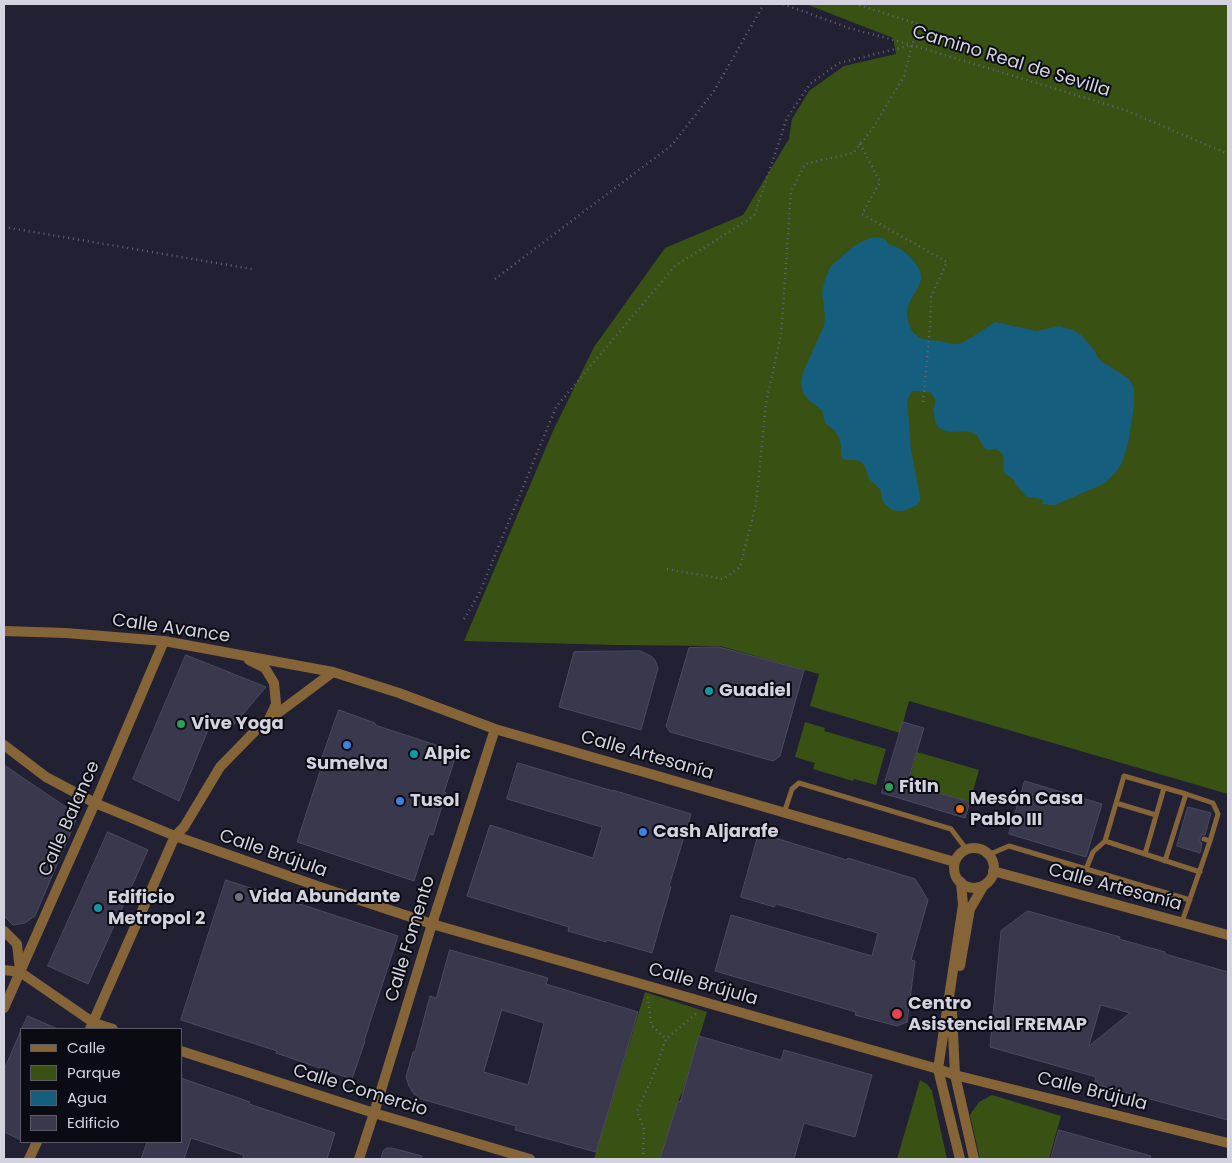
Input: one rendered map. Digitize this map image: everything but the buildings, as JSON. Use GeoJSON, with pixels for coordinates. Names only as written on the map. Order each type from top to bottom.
{"type":"FeatureCollection","features":[{"type":"Feature","properties":{"kind":"street","name":"Calle Avance"},"geometry":{"type":"LineString","coordinates":[[4,631],[66,633],[164,641],[333,672]]}},
{"type":"Feature","properties":{"kind":"street","name":"Calle Balance"},"geometry":{"type":"LineString","coordinates":[[4,1008],[164,641]]}},
{"type":"Feature","properties":{"kind":"street"},"geometry":{"type":"LineString","coordinates":[[241,656],[265,668],[274,683],[276,704],[269,720]]}},
{"type":"Feature","properties":{"kind":"street"},"geometry":{"type":"LineString","coordinates":[[92,1026],[175,836],[184,827],[220,767],[258,728],[333,672]]}},
{"type":"Feature","properties":{"kind":"street","name":"Calle Artesanía"},"geometry":{"type":"LineString","coordinates":[[333,672],[399,693],[494,729],[955,862]]}},
{"type":"Feature","properties":{"kind":"street","name":"Calle Fomento"},"geometry":{"type":"LineString","coordinates":[[359,1159],[494,729]]}},
{"type":"Feature","properties":{"kind":"street"},"geometry":{"type":"LineString","coordinates":[[4,745],[46,777],[95,803],[175,836]]}},
{"type":"Feature","properties":{"kind":"street","name":"Calle Brújula"},"geometry":{"type":"LineString","coordinates":[[175,836],[432,924],[955,1075],[1228,1142]]}},
{"type":"Feature","properties":{"kind":"street"},"geometry":{"type":"LineString","coordinates":[[974,1159],[955,1075],[952,1012],[970,909],[984,885],[992,877],[993,865],[992,858],[982,850],[976,848],[963,851],[955,862],[955,873],[966,886],[978,887],[984,885]]}},
{"type":"Feature","properties":{"kind":"street","name":"Calle Artesanía"},"geometry":{"type":"LineString","coordinates":[[993,871],[1228,935]]}},
{"type":"Feature","properties":{"kind":"street"},"geometry":{"type":"LineString","coordinates":[[960,1159],[938,1069],[963,906],[961,882]]}},
{"type":"Feature","properties":{"kind":"street"},"geometry":{"type":"LineString","coordinates":[[4,931],[17,944],[20,972]]}},
{"type":"Feature","properties":{"kind":"street"},"geometry":{"type":"LineString","coordinates":[[4,970],[20,972],[92,1026],[106,1028]]}},
{"type":"Feature","properties":{"kind":"street","name":"Calle Comercio"},"geometry":{"type":"LineString","coordinates":[[182,1051],[374,1114],[530,1159]]}},
{"type":"Feature","properties":{"kind":"street"},"geometry":{"type":"LineString","coordinates":[[29,1159],[37,1143]]}},
{"type":"Feature","properties":{"kind":"lane"},"geometry":{"type":"LineString","coordinates":[[1086,869],[1093,852],[1105,842],[1124,776],[1213,803],[1218,814],[1206,840],[1200,872],[1182,923]]}},
{"type":"Feature","properties":{"kind":"lane"},"geometry":{"type":"LineString","coordinates":[[784,813],[792,788],[799,783],[951,829],[967,850]]}},
{"type":"Feature","properties":{"kind":"lane"},"geometry":{"type":"LineString","coordinates":[[1145,854],[1164,788]]}},
{"type":"Feature","properties":{"kind":"lane"},"geometry":{"type":"LineString","coordinates":[[1166,861],[1178,832],[1186,794]]}},
{"type":"Feature","properties":{"kind":"lane"},"geometry":{"type":"LineString","coordinates":[[1116,802],[1156,815]]}},
{"type":"Feature","properties":{"kind":"lane"},"geometry":{"type":"LineString","coordinates":[[1105,842],[1200,872]]}},
{"type":"Feature","properties":{"kind":"lane"},"geometry":{"type":"LineString","coordinates":[[988,855],[1009,846],[1190,900]]}},
{"type":"Feature","properties":{"kind":"path"},"geometry":{"type":"LineString","coordinates":[[495,279],[672,145],[714,91],[764,4]]}},
{"type":"Feature","properties":{"kind":"path","name":"Camino Real de Sevilla"},"geometry":{"type":"LineString","coordinates":[[783,4],[849,28],[912,45],[1125,110],[1228,154]]}},
{"type":"Feature","properties":{"kind":"path"},"geometry":{"type":"LineString","coordinates":[[667,568],[723,579],[740,567],[756,504],[766,403],[781,335],[790,192],[805,164],[852,153],[873,128],[904,76],[918,24],[856,4]]}},
{"type":"Feature","properties":{"kind":"path"},"geometry":{"type":"LineString","coordinates":[[464,619],[479,594],[556,407],[675,266],[754,216],[787,118],[810,84],[839,63],[912,45]]}},
{"type":"Feature","properties":{"kind":"path"},"geometry":{"type":"LineString","coordinates":[[860,144],[880,182],[862,214],[947,262],[931,297],[923,402]]}},
{"type":"Feature","properties":{"kind":"path"},"geometry":{"type":"LineString","coordinates":[[4,227],[252,269]]}},
{"type":"Feature","properties":{"kind":"path"},"geometry":{"type":"LineString","coordinates":[[647,985],[651,1025],[666,1039]]}},
{"type":"Feature","properties":{"kind":"path"},"geometry":{"type":"LineString","coordinates":[[643,1159],[644,1129],[638,1111],[666,1039],[708,1003]]}},
{"type":"Feature","properties":{"kind":"green space"},"geometry":{"type":"Polygon","coordinates":[[[806,4],[1228,4],[1228,794],[909,701],[900,733],[810,706],[819,674],[720,646],[464,641],[553,431],[594,347],[665,248],[743,215],[789,139],[792,119],[809,91],[844,66],[896,54],[893,38],[806,4]]]}},
{"type":"Feature","properties":{"kind":"green space"},"geometry":{"type":"Polygon","coordinates":[[[805,722],[825,728],[824,731],[886,749],[876,785],[854,779],[853,781],[813,769],[815,763],[795,757],[805,722]]]}},
{"type":"Feature","properties":{"kind":"green space"},"geometry":{"type":"Polygon","coordinates":[[[917,752],[979,770],[970,802],[908,784],[917,752]]]}},
{"type":"Feature","properties":{"kind":"green space"},"geometry":{"type":"Polygon","coordinates":[[[645,992],[707,1012],[660,1159],[594,1159],[645,992]]]}},
{"type":"Feature","properties":{"kind":"green space"},"geometry":{"type":"Polygon","coordinates":[[[920,1080],[928,1085],[932,1091],[947,1159],[897,1159],[920,1080]]]}},
{"type":"Feature","properties":{"kind":"green space"},"geometry":{"type":"Polygon","coordinates":[[[992,1095],[1061,1116],[1049,1159],[980,1159],[970,1115],[979,1102],[992,1095]]]}},
{"type":"Feature","properties":{"kind":"water"},"geometry":{"type":"Polygon","coordinates":[[[878,237],[886,240],[889,245],[905,252],[919,268],[921,274],[920,283],[909,303],[907,311],[910,326],[920,338],[958,344],[995,322],[1037,331],[1059,326],[1073,330],[1081,335],[1094,350],[1098,358],[1129,379],[1134,388],[1134,406],[1128,444],[1122,463],[1115,473],[1103,484],[1055,505],[1042,504],[1043,500],[1041,499],[1027,497],[1014,480],[1004,472],[1003,456],[1000,452],[996,449],[989,450],[984,448],[978,437],[971,432],[950,432],[941,429],[935,421],[933,410],[935,400],[932,394],[930,392],[912,391],[907,400],[911,450],[920,501],[917,505],[903,511],[891,509],[883,502],[880,489],[869,479],[865,466],[856,460],[845,460],[842,458],[839,437],[825,423],[822,410],[803,393],[801,381],[824,326],[825,317],[822,292],[831,266],[854,246],[870,238],[878,237]]]}},
{"type":"Feature","properties":{"kind":"place","name":"Guadiel"},"geometry":{"type":"Point","coordinates":[709,691]}},
{"type":"Feature","properties":{"kind":"place","name":"Vive Yoga"},"geometry":{"type":"Point","coordinates":[181,724]}},
{"type":"Feature","properties":{"kind":"place","name":"Sumelva"},"geometry":{"type":"Point","coordinates":[347,745]}},
{"type":"Feature","properties":{"kind":"place","name":"Alpic"},"geometry":{"type":"Point","coordinates":[414,754]}},
{"type":"Feature","properties":{"kind":"place","name":"FitIn"},"geometry":{"type":"Point","coordinates":[889,787]}},
{"type":"Feature","properties":{"kind":"place","name":"Tusol"},"geometry":{"type":"Point","coordinates":[400,801]}},
{"type":"Feature","properties":{"kind":"place","name":"Mesón Casa Pablo III"},"geometry":{"type":"Point","coordinates":[960,809]}},
{"type":"Feature","properties":{"kind":"place","name":"Cash Aljarafe"},"geometry":{"type":"Point","coordinates":[643,832]}},
{"type":"Feature","properties":{"kind":"place","name":"Vida Abundante"},"geometry":{"type":"Point","coordinates":[239,897]}},
{"type":"Feature","properties":{"kind":"place","name":"Edificio Metropol 2"},"geometry":{"type":"Point","coordinates":[98,908]}},
{"type":"Feature","properties":{"kind":"place","name":"Centro Asistencial FREMAP"},"geometry":{"type":"Point","coordinates":[897,1014]}}]}
